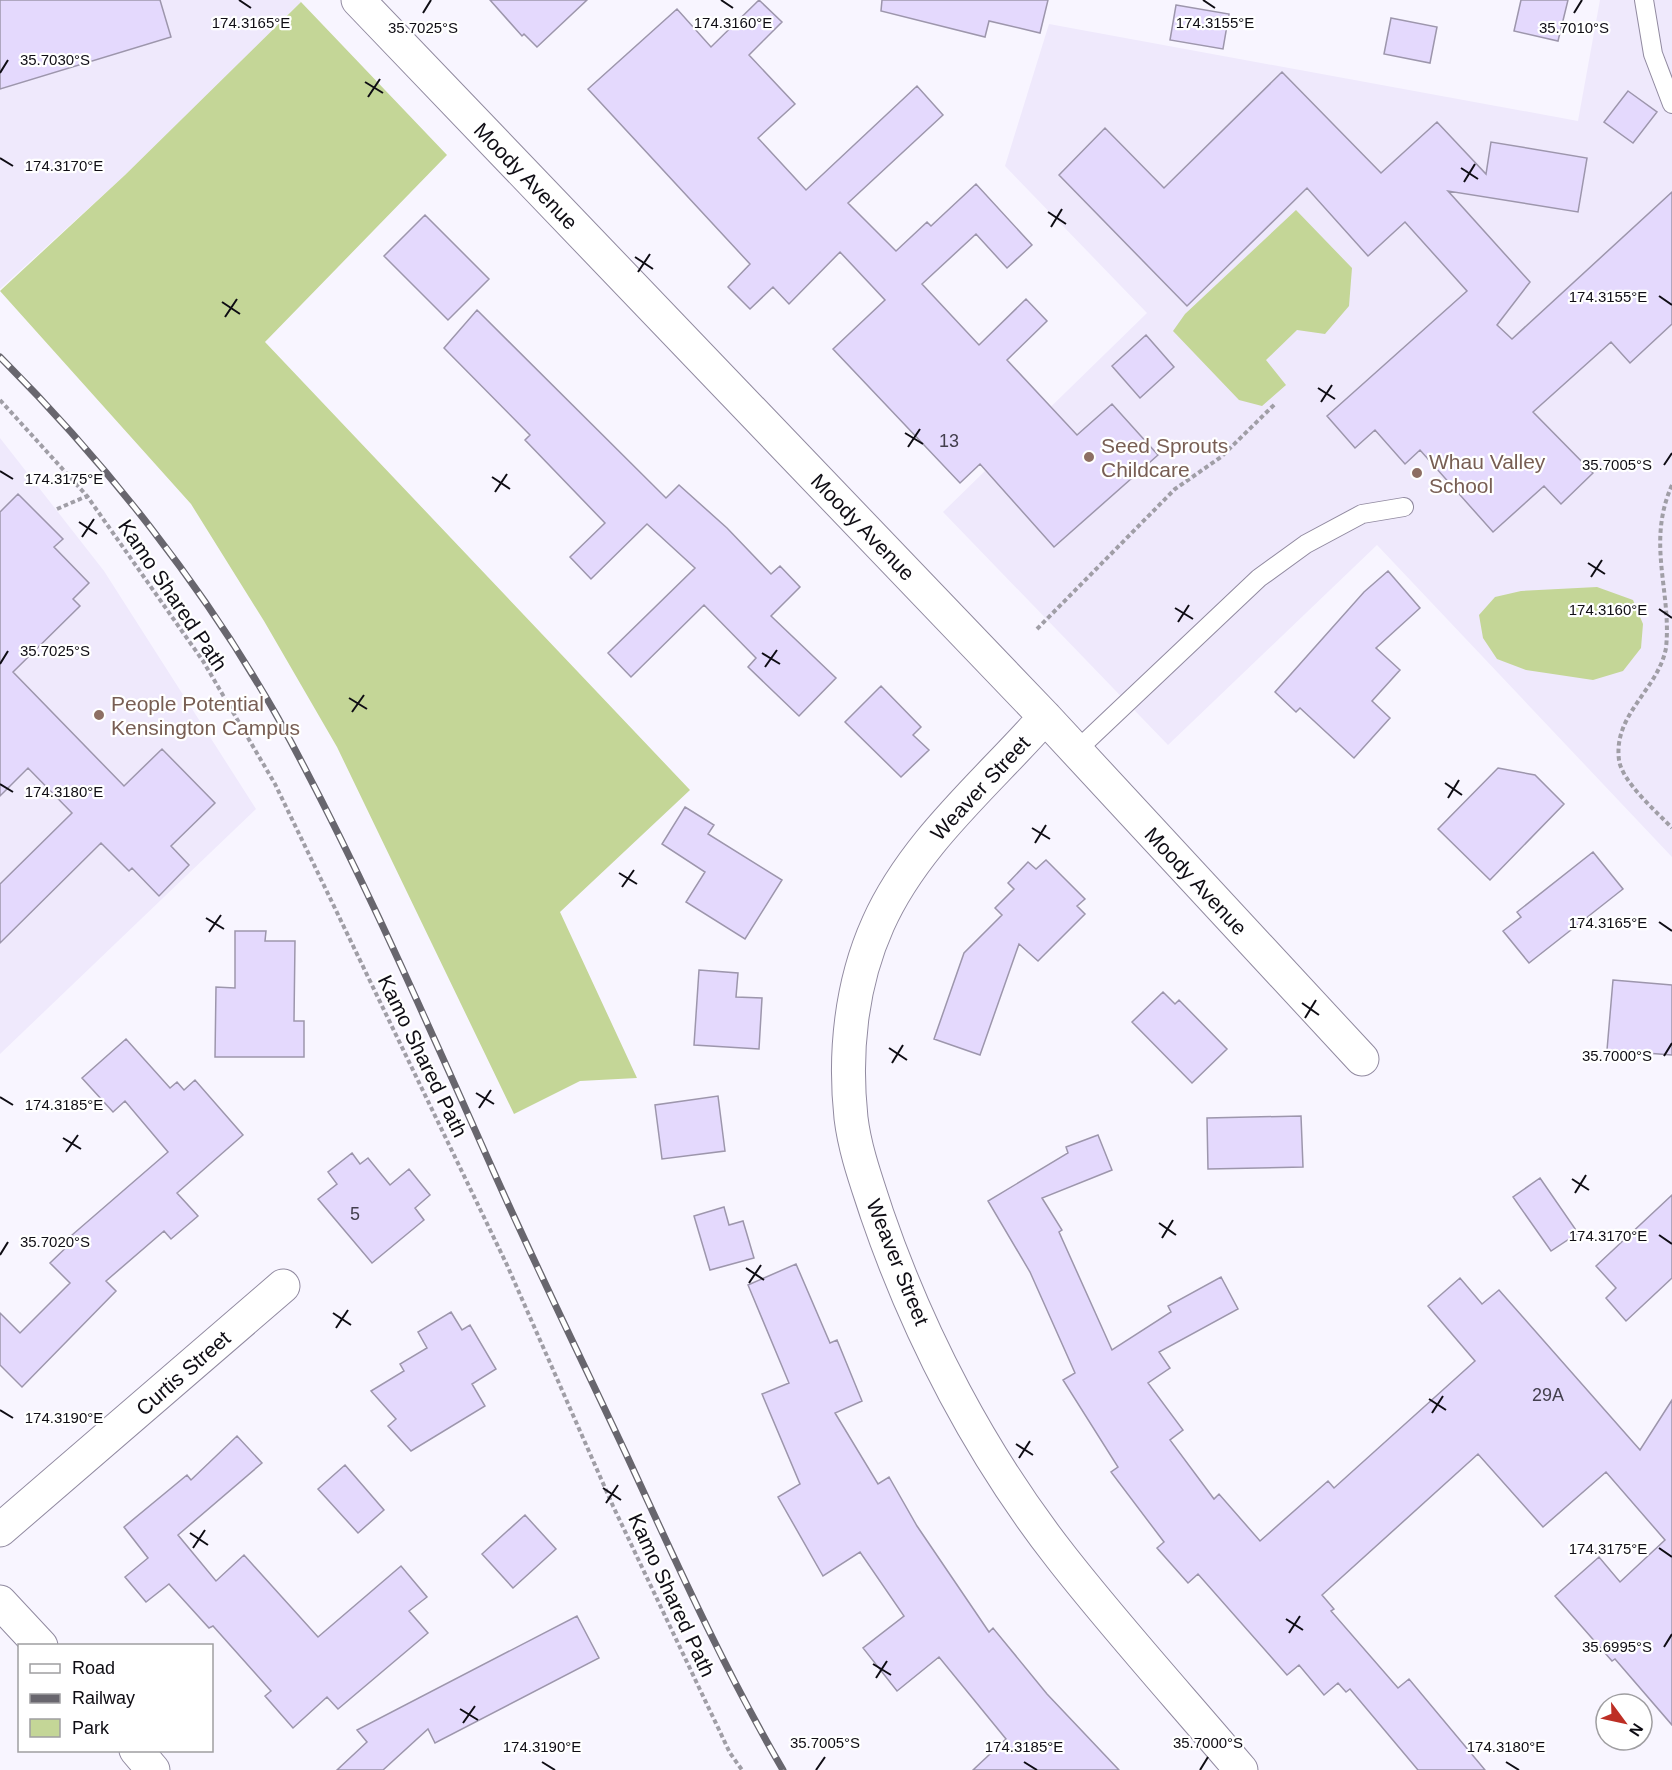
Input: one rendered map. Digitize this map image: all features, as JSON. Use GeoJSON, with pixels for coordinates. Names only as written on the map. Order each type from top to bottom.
{"type":"FeatureCollection","features":[{"type":"Feature","properties":{"kind":"street","name":"Moody Avenue"},"geometry":{"type":"LineString","coordinates":[[358,0],[1045,717],[1362,1059]]}},
{"type":"Feature","properties":{"kind":"street","name":"Weaver Street"},"geometry":{"type":"LineString","coordinates":[[1045,717],[923,850],[877,925],[861,974],[850,1022],[847,1072],[851,1122],[864,1174],[906,1291],[946,1376],[983,1440],[1060,1556],[1241,1770]]}},
{"type":"Feature","properties":{"kind":"street","name":"Curtis Street"},"geometry":{"type":"LineString","coordinates":[[0,1530],[283,1286]]}},
{"type":"Feature","properties":{"kind":"street"},"geometry":{"type":"LineString","coordinates":[[0,1602],[39,1644]]}},
{"type":"Feature","properties":{"kind":"street"},"geometry":{"type":"LineString","coordinates":[[138,1752],[153,1770]]}},
{"type":"Feature","properties":{"kind":"lane"},"geometry":{"type":"LineString","coordinates":[[1644,0],[1653,54],[1672,104]]}},
{"type":"Feature","properties":{"kind":"lane"},"geometry":{"type":"LineString","coordinates":[[1076,751],[1259,578],[1306,544],[1362,514],[1404,507]]}},
{"type":"Feature","properties":{"kind":"path","name":"Kamo Shared Path"},"geometry":{"type":"LineString","coordinates":[[0,400],[87,496],[203,661],[275,784],[507,1265],[613,1506],[730,1753],[742,1770]]}},
{"type":"Feature","properties":{"kind":"path"},"geometry":{"type":"LineString","coordinates":[[1037,629],[1175,489],[1221,457],[1276,403]]}},
{"type":"Feature","properties":{"kind":"path"},"geometry":{"type":"LineString","coordinates":[[1672,485],[1664,503],[1660,531],[1667,623],[1666,649],[1657,672],[1625,719],[1617,744],[1620,764],[1631,783],[1672,828]]}},
{"type":"Feature","properties":{"kind":"path"},"geometry":{"type":"LineString","coordinates":[[57,509],[87,496]]}},
{"type":"Feature","properties":{"kind":"shaded area"},"geometry":{"type":"Polygon","coordinates":[[[0,0],[299,0],[301,2],[125,175],[0,289],[0,0]]]}},
{"type":"Feature","properties":{"kind":"shaded area","name":"Whau Valley School"},"geometry":{"type":"Polygon","coordinates":[[[1600,0],[1672,0],[1672,857],[1377,545],[1168,745],[943,512],[1147,313],[1005,166],[1049,24],[1578,121],[1600,0]]]}},
{"type":"Feature","properties":{"kind":"shaded area","name":"People Potential Kensington Campus"},"geometry":{"type":"Polygon","coordinates":[[[0,438],[104,571],[256,809],[0,1054],[0,438]]]}},
{"type":"Feature","properties":{"kind":"green space"},"geometry":{"type":"Polygon","coordinates":[[[301,2],[447,155],[265,342],[690,790],[560,912],[637,1078],[580,1081],[514,1114],[337,747],[264,621],[191,504],[0,291],[125,175],[301,2]]]}},
{"type":"Feature","properties":{"kind":"green space"},"geometry":{"type":"Polygon","coordinates":[[[1296,210],[1352,268],[1349,306],[1325,334],[1297,330],[1266,360],[1286,385],[1262,406],[1239,400],[1173,331],[1185,314],[1296,210]]]}},
{"type":"Feature","properties":{"kind":"green space"},"geometry":{"type":"Polygon","coordinates":[[[1597,587],[1633,600],[1643,624],[1641,648],[1623,671],[1593,680],[1526,670],[1497,659],[1483,638],[1479,615],[1495,597],[1521,591],[1597,587]]]}},
{"type":"Feature","properties":{"kind":"building"},"geometry":{"type":"Polygon","coordinates":[[[0,0],[160,0],[171,37],[0,89],[0,0]]]}},
{"type":"Feature","properties":{"kind":"building"},"geometry":{"type":"Polygon","coordinates":[[[490,0],[587,0],[537,47],[524,34],[522,36],[490,0]]]}},
{"type":"Feature","properties":{"kind":"building"},"geometry":{"type":"Polygon","coordinates":[[[759,0],[782,22],[749,55],[795,104],[758,138],[806,190],[917,86],[943,115],[848,203],[896,251],[927,222],[931,226],[976,184],[1032,245],[1007,268],[976,234],[922,284],[979,345],[1026,299],[1047,321],[1007,360],[1077,435],[1112,404],[1158,455],[1054,547],[980,464],[960,483],[833,349],[885,300],[840,252],[789,304],[773,287],[750,309],[728,287],[750,264],[588,89],[677,9],[711,47],[759,0]]]}},
{"type":"Feature","properties":{"kind":"building"},"geometry":{"type":"Polygon","coordinates":[[[882,0],[1048,0],[1040,33],[989,21],[985,37],[881,11],[882,0]]]}},
{"type":"Feature","properties":{"kind":"building"},"geometry":{"type":"Polygon","coordinates":[[[1521,0],[1568,0],[1558,41],[1514,31],[1521,0]]]}},
{"type":"Feature","properties":{"kind":"building"},"geometry":{"type":"Polygon","coordinates":[[[1176,5],[1229,14],[1223,49],[1170,40],[1176,5]]]}},
{"type":"Feature","properties":{"kind":"building"},"geometry":{"type":"Polygon","coordinates":[[[1391,18],[1437,27],[1430,63],[1384,54],[1391,18]]]}},
{"type":"Feature","properties":{"kind":"building"},"geometry":{"type":"Polygon","coordinates":[[[1282,72],[1381,173],[1437,122],[1486,174],[1491,142],[1587,158],[1578,212],[1448,191],[1530,282],[1497,325],[1512,339],[1672,192],[1672,324],[1630,363],[1611,342],[1533,412],[1593,473],[1561,504],[1544,486],[1493,532],[1420,450],[1405,464],[1375,430],[1355,448],[1327,416],[1467,291],[1405,222],[1368,256],[1307,188],[1187,306],[1059,175],[1105,128],[1164,188],[1282,72]]]}},
{"type":"Feature","properties":{"kind":"building"},"geometry":{"type":"Polygon","coordinates":[[[1628,91],[1657,112],[1633,143],[1604,122],[1628,91]]]}},
{"type":"Feature","properties":{"kind":"building"},"geometry":{"type":"Polygon","coordinates":[[[425,215],[489,279],[448,320],[384,256],[425,215]]]}},
{"type":"Feature","properties":{"kind":"building"},"geometry":{"type":"Polygon","coordinates":[[[477,310],[666,498],[679,485],[727,528],[771,574],[780,566],[800,587],[771,616],[836,678],[799,716],[748,667],[756,658],[704,605],[631,677],[608,653],[695,568],[647,524],[591,579],[570,557],[605,523],[525,440],[530,435],[444,348],[477,310]]]}},
{"type":"Feature","properties":{"kind":"building"},"geometry":{"type":"Polygon","coordinates":[[[1146,335],[1174,367],[1140,398],[1112,366],[1146,335]]]}},
{"type":"Feature","properties":{"kind":"building"},"geometry":{"type":"Polygon","coordinates":[[[18,494],[63,539],[54,547],[89,583],[73,599],[80,606],[13,672],[124,786],[162,749],[215,803],[171,846],[189,865],[159,896],[132,868],[129,871],[101,843],[0,943],[0,884],[72,813],[28,768],[0,796],[0,512],[18,494]]]}},
{"type":"Feature","properties":{"kind":"building"},"geometry":{"type":"Polygon","coordinates":[[[1388,571],[1420,608],[1376,648],[1400,670],[1372,701],[1390,718],[1354,758],[1300,708],[1296,712],[1275,692],[1364,592],[1388,571]]]}},
{"type":"Feature","properties":{"kind":"building"},"geometry":{"type":"Polygon","coordinates":[[[881,686],[921,727],[913,735],[929,750],[901,777],[845,722],[881,686]]]}},
{"type":"Feature","properties":{"kind":"building"},"geometry":{"type":"Polygon","coordinates":[[[1498,768],[1535,775],[1564,804],[1490,880],[1438,829],[1498,768]]]}},
{"type":"Feature","properties":{"kind":"building"},"geometry":{"type":"Polygon","coordinates":[[[685,807],[714,825],[708,834],[782,880],[745,939],[686,902],[705,872],[662,844],[685,807]]]}},
{"type":"Feature","properties":{"kind":"building"},"geometry":{"type":"Polygon","coordinates":[[[1593,852],[1623,889],[1529,963],[1503,931],[1521,917],[1517,912],[1593,852]]]}},
{"type":"Feature","properties":{"kind":"building"},"geometry":{"type":"Polygon","coordinates":[[[1046,860],[1085,899],[1077,906],[1085,914],[1038,961],[1019,944],[980,1055],[934,1039],[964,953],[1002,915],[995,908],[1014,889],[1008,883],[1028,862],[1036,869],[1046,860]]]}},
{"type":"Feature","properties":{"kind":"building"},"geometry":{"type":"Polygon","coordinates":[[[235,931],[266,931],[265,941],[295,941],[294,1021],[304,1021],[304,1057],[215,1057],[216,987],[235,988],[235,931]]]}},
{"type":"Feature","properties":{"kind":"building"},"geometry":{"type":"Polygon","coordinates":[[[699,970],[738,973],[736,997],[762,998],[759,1049],[694,1045],[699,970]]]}},
{"type":"Feature","properties":{"kind":"building"},"geometry":{"type":"Polygon","coordinates":[[[1613,980],[1672,985],[1672,1055],[1607,1050],[1613,980]]]}},
{"type":"Feature","properties":{"kind":"building"},"geometry":{"type":"Polygon","coordinates":[[[1163,992],[1175,1004],[1179,1000],[1227,1049],[1192,1083],[1132,1022],[1163,992]]]}},
{"type":"Feature","properties":{"kind":"building"},"geometry":{"type":"Polygon","coordinates":[[[126,1039],[170,1088],[177,1082],[184,1090],[195,1080],[243,1135],[177,1193],[198,1216],[171,1239],[164,1231],[106,1281],[116,1291],[22,1387],[0,1365],[0,1313],[20,1333],[70,1283],[50,1263],[75,1239],[72,1235],[168,1152],[125,1101],[113,1112],[82,1078],[126,1039]]]}},
{"type":"Feature","properties":{"kind":"building"},"geometry":{"type":"Polygon","coordinates":[[[718,1096],[725,1151],[662,1159],[655,1105],[718,1096]]]}},
{"type":"Feature","properties":{"kind":"building"},"geometry":{"type":"Polygon","coordinates":[[[1301,1116],[1303,1167],[1208,1169],[1207,1118],[1301,1116]]]}},
{"type":"Feature","properties":{"kind":"building"},"geometry":{"type":"Polygon","coordinates":[[[1098,1135],[1112,1170],[1042,1198],[1062,1230],[1059,1232],[1112,1350],[1171,1312],[1168,1306],[1221,1277],[1238,1309],[1159,1352],[1170,1368],[1148,1383],[1183,1430],[1170,1440],[1214,1499],[1219,1494],[1260,1541],[1328,1481],[1334,1488],[1475,1361],[1428,1306],[1460,1278],[1482,1304],[1499,1290],[1640,1450],[1672,1400],[1672,1725],[1654,1704],[1654,1692],[1644,1692],[1615,1659],[1612,1661],[1555,1596],[1599,1557],[1620,1582],[1665,1540],[1606,1472],[1543,1527],[1478,1454],[1322,1595],[1334,1609],[1331,1611],[1398,1688],[1409,1679],[1485,1770],[1418,1770],[1350,1689],[1346,1692],[1338,1683],[1324,1695],[1299,1665],[1287,1675],[1198,1574],[1188,1583],[1157,1548],[1164,1542],[1111,1472],[1118,1467],[1063,1380],[1075,1373],[1030,1272],[988,1201],[1068,1153],[1066,1147],[1098,1135]]]}},
{"type":"Feature","properties":{"kind":"building"},"geometry":{"type":"Polygon","coordinates":[[[352,1153],[360,1164],[368,1158],[390,1185],[409,1169],[430,1195],[415,1208],[424,1220],[372,1263],[318,1199],[337,1184],[328,1172],[352,1153]]]}},
{"type":"Feature","properties":{"kind":"building"},"geometry":{"type":"Polygon","coordinates":[[[1540,1178],[1578,1233],[1551,1251],[1513,1197],[1540,1178]]]}},
{"type":"Feature","properties":{"kind":"building"},"geometry":{"type":"Polygon","coordinates":[[[1672,1195],[1672,1278],[1626,1321],[1606,1298],[1616,1288],[1596,1266],[1672,1195]]]}},
{"type":"Feature","properties":{"kind":"building"},"geometry":{"type":"Polygon","coordinates":[[[724,1207],[729,1225],[743,1221],[754,1258],[710,1270],[694,1216],[724,1207]]]}},
{"type":"Feature","properties":{"kind":"building"},"geometry":{"type":"Polygon","coordinates":[[[796,1264],[830,1343],[837,1340],[862,1401],[835,1413],[878,1484],[889,1477],[917,1526],[989,1632],[993,1628],[1047,1694],[1119,1770],[973,1770],[1006,1739],[939,1657],[897,1691],[863,1648],[904,1616],[860,1552],[823,1576],[778,1497],[800,1484],[762,1394],[789,1383],[748,1285],[796,1264]]]}},
{"type":"Feature","properties":{"kind":"building"},"geometry":{"type":"Polygon","coordinates":[[[451,1312],[462,1330],[470,1325],[496,1369],[472,1384],[485,1406],[411,1451],[388,1426],[396,1419],[371,1391],[404,1371],[400,1364],[427,1348],[418,1332],[451,1312]]]}},
{"type":"Feature","properties":{"kind":"building"},"geometry":{"type":"Polygon","coordinates":[[[237,1436],[262,1463],[178,1535],[216,1581],[244,1555],[318,1637],[401,1566],[427,1597],[409,1611],[428,1633],[338,1709],[327,1697],[293,1728],[265,1696],[271,1691],[213,1626],[209,1628],[169,1584],[146,1602],[125,1577],[148,1558],[124,1527],[187,1475],[191,1480],[237,1436]]]}},
{"type":"Feature","properties":{"kind":"building"},"geometry":{"type":"Polygon","coordinates":[[[345,1465],[384,1510],[358,1533],[318,1489],[345,1465]]]}},
{"type":"Feature","properties":{"kind":"building"},"geometry":{"type":"Polygon","coordinates":[[[525,1515],[556,1549],[513,1588],[482,1554],[525,1515]]]}},
{"type":"Feature","properties":{"kind":"building"},"geometry":{"type":"Polygon","coordinates":[[[577,1616],[599,1658],[435,1743],[428,1729],[383,1770],[337,1770],[367,1742],[357,1730],[577,1616]]]}},
{"type":"Feature","properties":{"kind":"railway"},"geometry":{"type":"LineString","coordinates":[[0,357],[78,440],[151,528],[218,621],[278,718],[336,829],[390,941],[525,1240],[701,1615],[783,1770]]}},
{"type":"Feature","properties":{"kind":"place","name":"Seed Sprouts Childcare"},"geometry":{"type":"Point","coordinates":[1089,457]}},
{"type":"Feature","properties":{"kind":"place","name":"Whau Valley School"},"geometry":{"type":"Point","coordinates":[1417,473]}},
{"type":"Feature","properties":{"kind":"place","name":"People Potential Kensington Campus"},"geometry":{"type":"Point","coordinates":[99,715]}}]}
